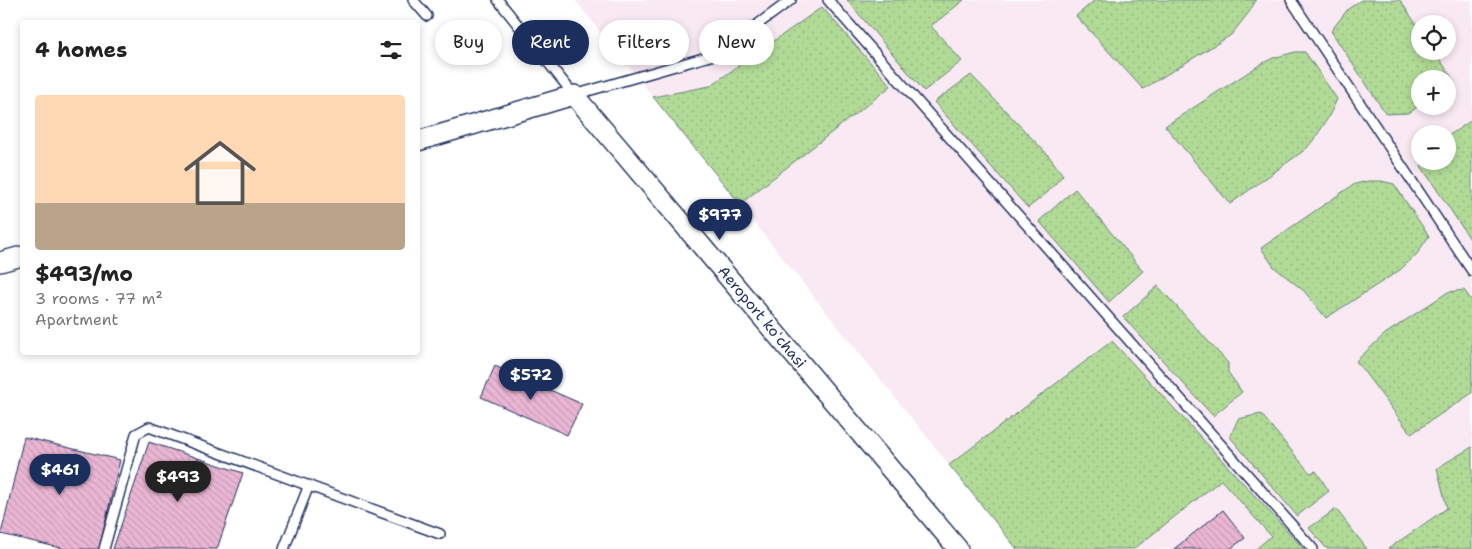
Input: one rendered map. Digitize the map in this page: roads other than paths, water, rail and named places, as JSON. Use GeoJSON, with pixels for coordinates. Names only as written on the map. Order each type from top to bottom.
{"type":"FeatureCollection","features":[{"type":"Feature","properties":{"kind":"street"},"geometry":{"type":"LineString","coordinates":[[420,140],[574,95]]}},
{"type":"Feature","properties":{"kind":"street","name":"Aeroport koʻchasi"},"geometry":{"type":"LineString","coordinates":[[574,95],[958,549]]}},
{"type":"Feature","properties":{"kind":"street"},"geometry":{"type":"LineString","coordinates":[[0,262],[20,257]]}},
{"type":"Feature","properties":{"kind":"lane"},"geometry":{"type":"LineString","coordinates":[[413,0],[427,16]]}},
{"type":"Feature","properties":{"kind":"lane"},"geometry":{"type":"LineString","coordinates":[[498,0],[574,95],[717,54],[791,0]]}},
{"type":"Feature","properties":{"kind":"lane"},"geometry":{"type":"LineString","coordinates":[[828,0],[1313,549]]}},
{"type":"Feature","properties":{"kind":"lane"},"geometry":{"type":"LineString","coordinates":[[1291,0],[1472,271]]}},
{"type":"Feature","properties":{"kind":"lane"},"geometry":{"type":"LineString","coordinates":[[104,549],[136,434],[149,427],[440,534]]}},
{"type":"Feature","properties":{"kind":"lane"},"geometry":{"type":"LineString","coordinates":[[284,549],[309,486]]}}]}
